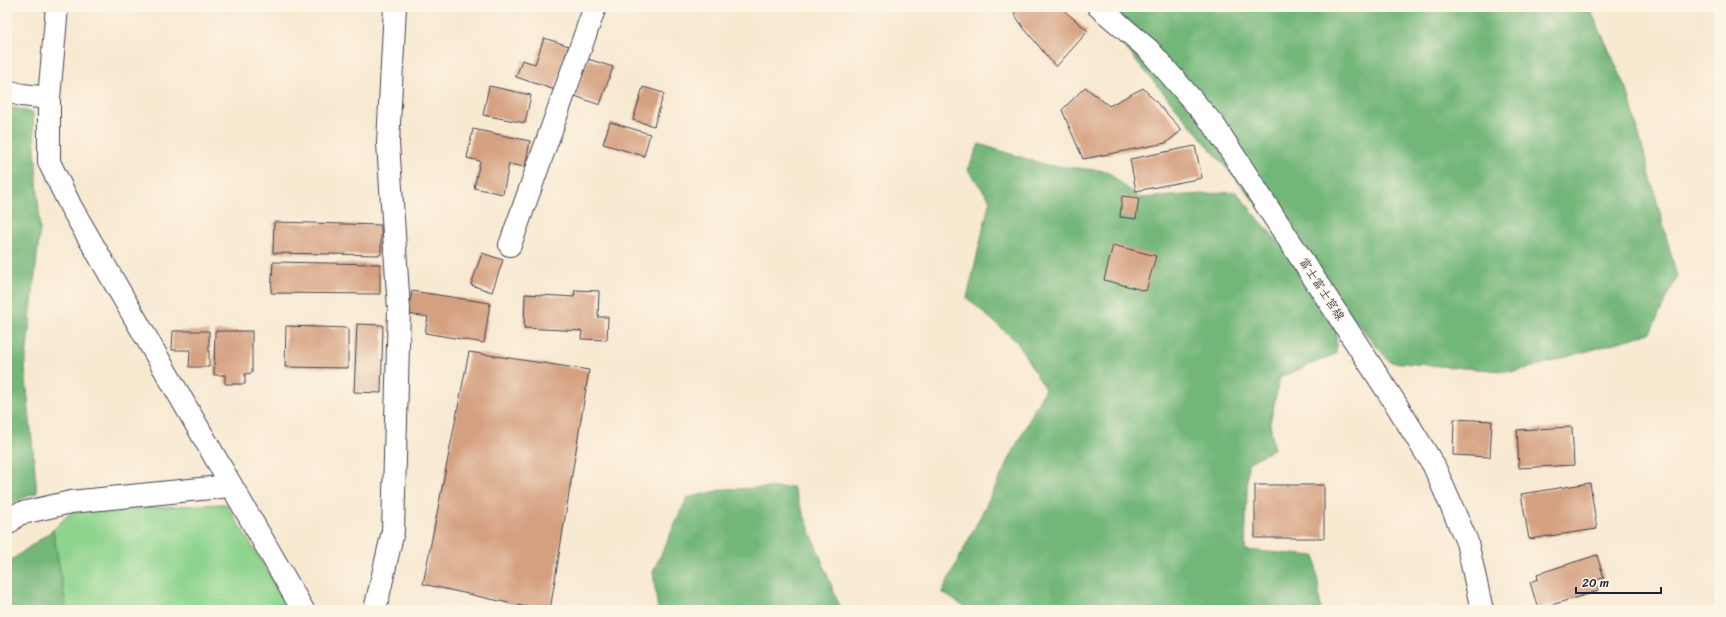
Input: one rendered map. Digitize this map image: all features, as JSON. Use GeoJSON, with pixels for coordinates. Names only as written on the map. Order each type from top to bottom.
{"type":"FeatureCollection","features":[{"type":"Feature","properties":{"kind":"street"},"geometry":{"type":"LineString","coordinates":[[57,7],[49,98],[49,162],[71,207],[230,486],[303,610]]}},
{"type":"Feature","properties":{"kind":"street"},"geometry":{"type":"LineString","coordinates":[[375,610],[393,531],[399,309],[388,143],[395,7]]}},
{"type":"Feature","properties":{"kind":"street"},"geometry":{"type":"LineString","coordinates":[[510,245],[595,7]]}},
{"type":"Feature","properties":{"kind":"street","name":"富士富士宮線"},"geometry":{"type":"LineString","coordinates":[[1099,7],[1148,49],[1214,125],[1394,400],[1434,466],[1467,542],[1482,610]]}},
{"type":"Feature","properties":{"kind":"street"},"geometry":{"type":"LineString","coordinates":[[7,91],[22,95],[49,98]]}},
{"type":"Feature","properties":{"kind":"street"},"geometry":{"type":"LineString","coordinates":[[7,524],[18,514],[71,502],[230,486]]}},
{"type":"Feature","properties":{"kind":"green space"},"geometry":{"type":"Polygon","coordinates":[[[1091,7],[1589,7],[1627,89],[1677,277],[1650,333],[1515,372],[1390,362],[1091,7]]]}},
{"type":"Feature","properties":{"kind":"green space"},"geometry":{"type":"Polygon","coordinates":[[[7,106],[33,113],[40,229],[25,368],[37,493],[15,501],[7,507],[7,106]]]}},
{"type":"Feature","properties":{"kind":"green space"},"geometry":{"type":"Polygon","coordinates":[[[979,144],[1046,165],[1107,171],[1139,198],[1236,192],[1337,312],[1336,354],[1280,377],[1270,423],[1274,449],[1248,463],[1245,550],[1315,556],[1321,610],[969,610],[942,592],[1045,389],[1017,342],[967,298],[990,200],[968,170],[979,144]]]}},
{"type":"Feature","properties":{"kind":"green space"},"geometry":{"type":"Polygon","coordinates":[[[793,487],[841,610],[658,610],[653,572],[687,498],[725,489],[793,487]]]}},
{"type":"Feature","properties":{"kind":"green space"},"geometry":{"type":"Polygon","coordinates":[[[226,504],[291,610],[65,610],[53,530],[72,511],[226,504]]]}},
{"type":"Feature","properties":{"kind":"green space"},"geometry":{"type":"Polygon","coordinates":[[[53,530],[66,604],[65,610],[7,610],[7,563],[53,530]]]}},
{"type":"Feature","properties":{"kind":"building"},"geometry":{"type":"Polygon","coordinates":[[[499,7],[517,7],[516,11],[499,7]]]}},
{"type":"Feature","properties":{"kind":"building"},"geometry":{"type":"Polygon","coordinates":[[[1014,7],[1060,7],[1088,31],[1056,67],[1023,27],[1015,15],[1014,7]]]}},
{"type":"Feature","properties":{"kind":"building"},"geometry":{"type":"Polygon","coordinates":[[[544,38],[569,46],[555,90],[516,77],[522,60],[535,64],[544,38]]]}},
{"type":"Feature","properties":{"kind":"building"},"geometry":{"type":"Polygon","coordinates":[[[588,59],[613,67],[600,105],[575,96],[588,59]]]}},
{"type":"Feature","properties":{"kind":"building"},"geometry":{"type":"Polygon","coordinates":[[[489,86],[531,95],[525,123],[483,115],[489,86]]]}},
{"type":"Feature","properties":{"kind":"building"},"geometry":{"type":"Polygon","coordinates":[[[643,87],[664,93],[654,126],[633,120],[643,87]]]}},
{"type":"Feature","properties":{"kind":"building"},"geometry":{"type":"Polygon","coordinates":[[[1085,87],[1109,106],[1143,88],[1182,130],[1166,143],[1083,159],[1062,110],[1085,87]]]}},
{"type":"Feature","properties":{"kind":"building"},"geometry":{"type":"Polygon","coordinates":[[[610,122],[650,134],[644,156],[603,144],[610,122]]]}},
{"type":"Feature","properties":{"kind":"building"},"geometry":{"type":"Polygon","coordinates":[[[473,129],[530,141],[525,167],[509,164],[503,194],[474,188],[480,161],[467,158],[473,129]]]}},
{"type":"Feature","properties":{"kind":"building"},"geometry":{"type":"Polygon","coordinates":[[[1195,146],[1202,178],[1136,191],[1130,159],[1195,146]]]}},
{"type":"Feature","properties":{"kind":"building"},"geometry":{"type":"Polygon","coordinates":[[[1122,196],[1139,198],[1136,219],[1120,217],[1122,196]]]}},
{"type":"Feature","properties":{"kind":"building"},"geometry":{"type":"Polygon","coordinates":[[[274,222],[381,225],[381,255],[273,253],[274,222]]]}},
{"type":"Feature","properties":{"kind":"building"},"geometry":{"type":"Polygon","coordinates":[[[1113,245],[1156,256],[1146,291],[1104,280],[1113,245]]]}},
{"type":"Feature","properties":{"kind":"building"},"geometry":{"type":"Polygon","coordinates":[[[482,253],[503,260],[492,292],[471,285],[482,253]]]}},
{"type":"Feature","properties":{"kind":"building"},"geometry":{"type":"Polygon","coordinates":[[[273,262],[380,264],[380,294],[271,293],[273,262]]]}},
{"type":"Feature","properties":{"kind":"building"},"geometry":{"type":"Polygon","coordinates":[[[575,290],[599,291],[598,317],[608,317],[607,340],[581,339],[582,331],[524,328],[525,294],[574,297],[575,290]]]}},
{"type":"Feature","properties":{"kind":"building"},"geometry":{"type":"Polygon","coordinates":[[[412,291],[490,303],[484,343],[425,333],[428,317],[408,314],[412,291]]]}},
{"type":"Feature","properties":{"kind":"building"},"geometry":{"type":"Polygon","coordinates":[[[357,324],[383,325],[381,393],[354,392],[357,324]]]}},
{"type":"Feature","properties":{"kind":"building"},"geometry":{"type":"Polygon","coordinates":[[[286,326],[348,328],[348,368],[285,367],[286,326]]]}},
{"type":"Feature","properties":{"kind":"building"},"geometry":{"type":"Polygon","coordinates":[[[173,331],[209,331],[209,367],[189,367],[190,350],[172,350],[173,331]]]}},
{"type":"Feature","properties":{"kind":"building"},"geometry":{"type":"Polygon","coordinates":[[[215,331],[252,331],[252,373],[245,374],[245,384],[225,384],[225,375],[214,375],[215,331]]]}},
{"type":"Feature","properties":{"kind":"building"},"geometry":{"type":"Polygon","coordinates":[[[469,352],[589,370],[550,610],[540,610],[423,584],[469,352]]]}},
{"type":"Feature","properties":{"kind":"building"},"geometry":{"type":"Polygon","coordinates":[[[1454,419],[1492,421],[1490,457],[1453,455],[1454,419]]]}},
{"type":"Feature","properties":{"kind":"building"},"geometry":{"type":"Polygon","coordinates":[[[1572,427],[1574,465],[1519,468],[1517,430],[1572,427]]]}},
{"type":"Feature","properties":{"kind":"building"},"geometry":{"type":"Polygon","coordinates":[[[1590,483],[1597,529],[1529,539],[1521,494],[1590,483]]]}},
{"type":"Feature","properties":{"kind":"building"},"geometry":{"type":"Polygon","coordinates":[[[1255,485],[1324,485],[1324,538],[1255,538],[1255,485]]]}},
{"type":"Feature","properties":{"kind":"building"},"geometry":{"type":"Polygon","coordinates":[[[1597,555],[1604,578],[1595,580],[1598,591],[1538,609],[1530,582],[1538,579],[1537,574],[1597,555]]]}}]}
